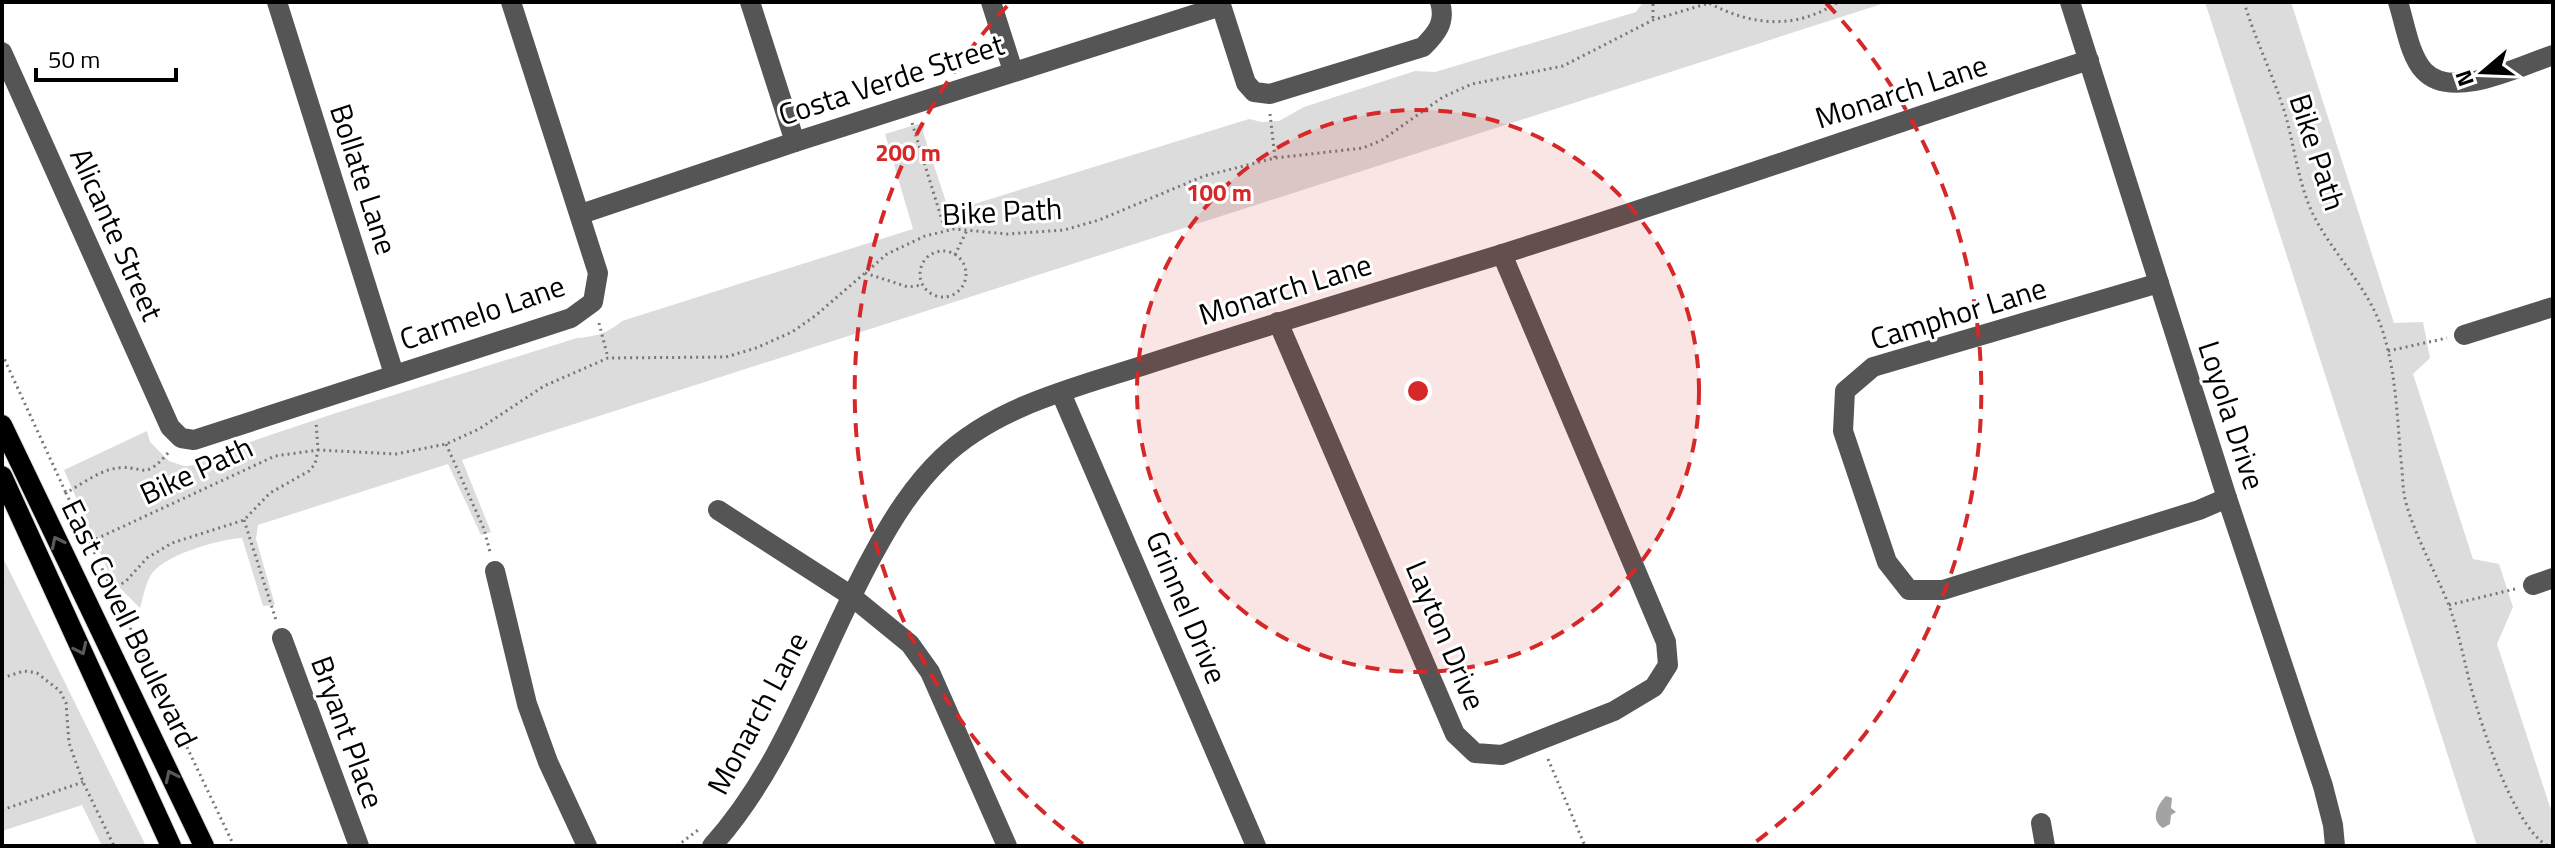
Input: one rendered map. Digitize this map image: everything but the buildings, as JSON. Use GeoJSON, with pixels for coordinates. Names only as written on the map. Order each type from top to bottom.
{"type":"FeatureCollection","features":[{"type":"Feature","properties":{"kind":"main road","name":"East Covell Boulevard"},"geometry":{"type":"LineString","coordinates":[[2,425],[204,846]]}},
{"type":"Feature","properties":{"kind":"main road","name":"East Covell Boulevard"},"geometry":{"type":"LineString","coordinates":[[2,476],[171,846]]}},
{"type":"Feature","properties":{"kind":"street","name":"Bollate Lane"},"geometry":{"type":"LineString","coordinates":[[277,2],[394,374]]}},
{"type":"Feature","properties":{"kind":"street","name":"Carmelo Lane"},"geometry":{"type":"LineString","coordinates":[[181,438],[194,440],[571,318],[593,302],[598,273],[511,2]]}},
{"type":"Feature","properties":{"kind":"street"},"geometry":{"type":"LineString","coordinates":[[750,2],[795,142]]}},
{"type":"Feature","properties":{"kind":"street"},"geometry":{"type":"LineString","coordinates":[[991,2],[1013,71]]}},
{"type":"Feature","properties":{"kind":"street"},"geometry":{"type":"LineString","coordinates":[[1220,4],[1246,83],[1254,92],[1270,94],[1423,47],[1437,32],[1444,14],[1440,2]]}},
{"type":"Feature","properties":{"kind":"street","name":"Loyola Drive"},"geometry":{"type":"LineString","coordinates":[[2070,2],[2227,498],[2323,786],[2335,846]]}},
{"type":"Feature","properties":{"kind":"street"},"geometry":{"type":"LineString","coordinates":[[2398,2],[2416,58],[2425,72],[2436,79],[2462,85],[2553,55]]}},
{"type":"Feature","properties":{"kind":"street","name":"Costa Verde Street"},"geometry":{"type":"LineString","coordinates":[[581,214],[1220,4]]}},
{"type":"Feature","properties":{"kind":"street","name":"Alicante Street"},"geometry":{"type":"LineString","coordinates":[[2,52],[170,427],[181,438]]}},
{"type":"Feature","properties":{"kind":"street","name":"Monarch Lane"},"geometry":{"type":"LineString","coordinates":[[712,846],[751,797],[788,729],[850,595],[902,502],[942,457],[988,422],[1061,393],[1278,322],[1502,254],[2089,60]]}},
{"type":"Feature","properties":{"kind":"street","name":"Layton Drive"},"geometry":{"type":"LineString","coordinates":[[1278,322],[1455,734],[1475,753],[1502,755],[1614,711],[1654,687],[1668,665],[1666,642],[1502,254]]}},
{"type":"Feature","properties":{"kind":"street","name":"Camphor Lane"},"geometry":{"type":"LineString","coordinates":[[2159,283],[1873,367],[1845,391],[1843,431],[1887,562],[1909,590],[1943,590],[2199,510],[2227,498]]}},
{"type":"Feature","properties":{"kind":"street"},"geometry":{"type":"LineString","coordinates":[[2464,335],[2553,307]]}},
{"type":"Feature","properties":{"kind":"street","name":"Grinnel Drive"},"geometry":{"type":"LineString","coordinates":[[1061,393],[1256,846]]}},
{"type":"Feature","properties":{"kind":"street"},"geometry":{"type":"LineString","coordinates":[[718,510],[850,595],[910,644],[930,672],[1007,846]]}},
{"type":"Feature","properties":{"kind":"street"},"geometry":{"type":"LineString","coordinates":[[495,571],[531,715],[548,762],[587,846]]}},
{"type":"Feature","properties":{"kind":"street"},"geometry":{"type":"LineString","coordinates":[[2533,585],[2553,578]]}},
{"type":"Feature","properties":{"kind":"street","name":"Bryant Place"},"geometry":{"type":"LineString","coordinates":[[282,638],[359,846]]}},
{"type":"Feature","properties":{"kind":"street"},"geometry":{"type":"LineString","coordinates":[[2041,823],[2045,846]]}},
{"type":"Feature","properties":{"kind":"path"},"geometry":{"type":"LineString","coordinates":[[1653,2],[1653,20]]}},
{"type":"Feature","properties":{"kind":"path","name":"Bike Path"},"geometry":{"type":"LineString","coordinates":[[96,539],[275,456],[318,450],[396,454],[446,444],[479,429],[544,386],[608,358],[726,357],[756,348],[792,332],[815,316],[887,254],[945,230],[1007,234],[1064,230],[1099,220],[1204,176],[1275,158],[1363,148],[1382,140],[1443,97],[1472,84],[1563,66],[1653,20],[1709,2],[1732,15],[1763,22],[1796,20],[1838,2]]}},
{"type":"Feature","properties":{"kind":"path","name":"Bike Path"},"geometry":{"type":"LineString","coordinates":[[2244,2],[2284,112],[2315,218],[2358,282],[2381,325],[2388,351],[2405,500],[2449,605],[2476,712],[2491,753],[2528,825],[2548,846]]}},
{"type":"Feature","properties":{"kind":"path"},"geometry":{"type":"LineString","coordinates":[[1270,94],[1275,158]]}},
{"type":"Feature","properties":{"kind":"path"},"geometry":{"type":"LineString","coordinates":[[906,107],[945,230]]}},
{"type":"Feature","properties":{"kind":"path"},"geometry":{"type":"LineString","coordinates":[[955,255],[967,230]]}},
{"type":"Feature","properties":{"kind":"path"},"geometry":{"type":"LineString","coordinates":[[938,252],[955,255],[963,263],[966,278],[958,292],[943,297],[935,295],[923,285],[921,271],[926,259],[938,252]]}},
{"type":"Feature","properties":{"kind":"path"},"geometry":{"type":"LineString","coordinates":[[865,273],[908,287],[923,285]]}},
{"type":"Feature","properties":{"kind":"path"},"geometry":{"type":"LineString","coordinates":[[593,302],[608,358]]}},
{"type":"Feature","properties":{"kind":"path"},"geometry":{"type":"LineString","coordinates":[[2388,351],[2464,335]]}},
{"type":"Feature","properties":{"kind":"path"},"geometry":{"type":"LineString","coordinates":[[2,354],[234,846]]}},
{"type":"Feature","properties":{"kind":"path"},"geometry":{"type":"LineString","coordinates":[[312,402],[318,450]]}},
{"type":"Feature","properties":{"kind":"path"},"geometry":{"type":"LineString","coordinates":[[66,493],[109,470],[127,467],[147,472],[153,470],[181,438]]}},
{"type":"Feature","properties":{"kind":"path"},"geometry":{"type":"LineString","coordinates":[[446,444],[484,529],[495,571]]}},
{"type":"Feature","properties":{"kind":"path","name":"Bike Path"},"geometry":{"type":"LineString","coordinates":[[112,591],[147,558],[172,543],[186,536],[244,520],[270,493],[309,471],[315,464],[318,450]]}},
{"type":"Feature","properties":{"kind":"path"},"geometry":{"type":"LineString","coordinates":[[244,520],[282,638]]}},
{"type":"Feature","properties":{"kind":"path"},"geometry":{"type":"LineString","coordinates":[[2449,605],[2533,585]]}},
{"type":"Feature","properties":{"kind":"path"},"geometry":{"type":"LineString","coordinates":[[2,678],[24,671],[37,673],[60,691],[66,703],[69,743],[83,782],[114,846]]}},
{"type":"Feature","properties":{"kind":"path"},"geometry":{"type":"LineString","coordinates":[[1539,741],[1585,846]]}},
{"type":"Feature","properties":{"kind":"path"},"geometry":{"type":"LineString","coordinates":[[2,810],[83,782]]}},
{"type":"Feature","properties":{"kind":"path"},"geometry":{"type":"LineString","coordinates":[[677,846],[704,825]]}},
{"type":"Feature","properties":{"kind":"shaded area"},"geometry":{"type":"Polygon","coordinates":[[[1643,2],[1888,2],[462,460],[491,532],[481,535],[448,464],[258,525],[256,539],[275,605],[263,606],[242,538],[195,549],[160,565],[148,580],[140,608],[112,580],[64,470],[147,431],[150,442],[169,461],[184,466],[197,465],[220,452],[336,413],[577,338],[601,334],[622,321],[913,229],[885,134],[925,122],[923,132],[947,205],[958,209],[1249,119],[1279,121],[1304,107],[1415,71],[1435,72],[1636,12],[1643,2]]]}},
{"type":"Feature","properties":{"kind":"shaded area"},"geometry":{"type":"Polygon","coordinates":[[[2205,2],[2291,2],[2394,323],[2423,322],[2430,358],[2413,374],[2473,559],[2499,564],[2513,607],[2497,644],[2550,807],[2553,808],[2553,846],[2477,846],[2205,2]]]}},
{"type":"Feature","properties":{"kind":"shaded area"},"geometry":{"type":"Polygon","coordinates":[[[2,556],[146,846],[102,846],[82,805],[2,831],[2,556]]]}},
{"type":"Feature","properties":{"kind":"shaded area"},"geometry":{"type":"Polygon","coordinates":[[[2166,796],[2172,798],[2171,808],[2176,812],[2171,815],[2170,824],[2163,828],[2157,821],[2156,812],[2166,796]]]}}]}
